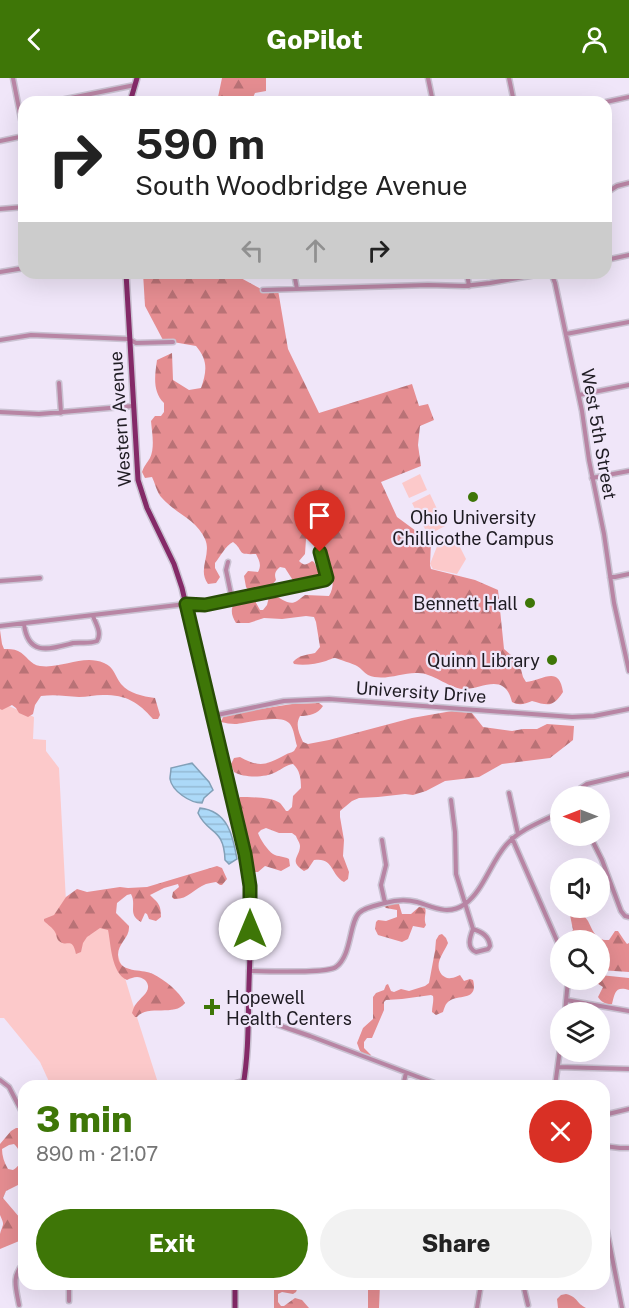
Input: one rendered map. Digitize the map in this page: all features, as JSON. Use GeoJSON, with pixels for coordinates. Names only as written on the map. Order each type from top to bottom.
{"type":"FeatureCollection","features":[{"type":"Feature","properties":{"kind":"main road"},"geometry":{"type":"LineString","coordinates":[[132,96],[136,81]]}},
{"type":"Feature","properties":{"kind":"main road","name":"Western Avenue"},"geometry":{"type":"LineString","coordinates":[[126,279],[136,466],[141,494],[174,564],[186,604],[248,872],[251,907],[244,1080]]}},
{"type":"Feature","properties":{"kind":"main road"},"geometry":{"type":"LineString","coordinates":[[235,1290],[235,1308]]}},
{"type":"Feature","properties":{"kind":"street"},"geometry":{"type":"LineString","coordinates":[[13,78],[18,96]]}},
{"type":"Feature","properties":{"kind":"street"},"geometry":{"type":"LineString","coordinates":[[428,78],[432,96]]}},
{"type":"Feature","properties":{"kind":"street"},"geometry":{"type":"LineString","coordinates":[[509,78],[513,96]]}},
{"type":"Feature","properties":{"kind":"street"},"geometry":{"type":"LineString","coordinates":[[80,96],[136,81]]}},
{"type":"Feature","properties":{"kind":"street"},"geometry":{"type":"LineString","coordinates":[[612,101],[629,97]]}},
{"type":"Feature","properties":{"kind":"street"},"geometry":{"type":"LineString","coordinates":[[0,141],[18,136]]}},
{"type":"Feature","properties":{"kind":"street"},"geometry":{"type":"LineString","coordinates":[[612,190],[629,183]]}},
{"type":"Feature","properties":{"kind":"street"},"geometry":{"type":"LineString","coordinates":[[0,209],[18,208]]}},
{"type":"Feature","properties":{"kind":"street"},"geometry":{"type":"LineString","coordinates":[[612,259],[629,257]]}},
{"type":"Feature","properties":{"kind":"street"},"geometry":{"type":"LineString","coordinates":[[0,272],[18,269]]}},
{"type":"Feature","properties":{"kind":"street"},"geometry":{"type":"LineString","coordinates":[[295,279],[297,289]]}},
{"type":"Feature","properties":{"kind":"street"},"geometry":{"type":"LineString","coordinates":[[468,279],[469,285]]}},
{"type":"Feature","properties":{"kind":"street"},"geometry":{"type":"LineString","coordinates":[[263,290],[469,285],[514,279]]}},
{"type":"Feature","properties":{"kind":"street","name":"West 5th Street"},"geometry":{"type":"LineString","coordinates":[[553,279],[579,395],[592,478],[629,671]]}},
{"type":"Feature","properties":{"kind":"street"},"geometry":{"type":"LineString","coordinates":[[566,334],[629,322]]}},
{"type":"Feature","properties":{"kind":"street"},"geometry":{"type":"LineString","coordinates":[[0,340],[31,335],[129,339],[136,342],[173,342]]}},
{"type":"Feature","properties":{"kind":"street"},"geometry":{"type":"LineString","coordinates":[[59,383],[62,413]]}},
{"type":"Feature","properties":{"kind":"street"},"geometry":{"type":"LineString","coordinates":[[579,395],[629,385]]}},
{"type":"Feature","properties":{"kind":"street"},"geometry":{"type":"LineString","coordinates":[[0,412],[34,415],[133,406]]}},
{"type":"Feature","properties":{"kind":"street"},"geometry":{"type":"LineString","coordinates":[[592,478],[629,471]]}},
{"type":"Feature","properties":{"kind":"street"},"geometry":{"type":"LineString","coordinates":[[0,626],[186,604],[205,605],[327,578],[320,552]]}},
{"type":"Feature","properties":{"kind":"street"},"geometry":{"type":"LineString","coordinates":[[228,562],[226,570],[232,599]]}},
{"type":"Feature","properties":{"kind":"street"},"geometry":{"type":"LineString","coordinates":[[610,577],[629,574]]}},
{"type":"Feature","properties":{"kind":"street"},"geometry":{"type":"LineString","coordinates":[[0,581],[40,578]]}},
{"type":"Feature","properties":{"kind":"street"},"geometry":{"type":"LineString","coordinates":[[24,624],[27,638],[33,644],[46,649],[57,648],[73,643],[97,641],[99,632],[93,616]]}},
{"type":"Feature","properties":{"kind":"street","name":"University Drive"},"geometry":{"type":"LineString","coordinates":[[212,716],[284,701],[310,699],[572,717],[594,716],[629,709]]}},
{"type":"Feature","properties":{"kind":"street"},"geometry":{"type":"LineString","coordinates":[[584,786],[629,774]]}},
{"type":"Feature","properties":{"kind":"street"},"geometry":{"type":"LineString","coordinates":[[509,793],[518,834]]}},
{"type":"Feature","properties":{"kind":"street"},"geometry":{"type":"LineString","coordinates":[[451,800],[455,832],[456,874],[473,929],[471,949],[476,952],[488,949],[489,939],[473,929]]}},
{"type":"Feature","properties":{"kind":"street"},"geometry":{"type":"LineString","coordinates":[[249,971],[329,970],[336,967],[345,955],[359,913],[385,903],[400,900],[445,911],[458,909],[479,889],[493,862],[512,838],[550,818]]}},
{"type":"Feature","properties":{"kind":"street"},"geometry":{"type":"LineString","coordinates":[[512,838],[552,930]]}},
{"type":"Feature","properties":{"kind":"street"},"geometry":{"type":"LineString","coordinates":[[382,840],[386,865],[381,885],[385,903]]}},
{"type":"Feature","properties":{"kind":"street"},"geometry":{"type":"LineString","coordinates":[[595,846],[621,910],[625,916],[629,917]]}},
{"type":"Feature","properties":{"kind":"street"},"geometry":{"type":"LineString","coordinates":[[567,990],[566,1000],[629,1011]]}},
{"type":"Feature","properties":{"kind":"street"},"geometry":{"type":"LineString","coordinates":[[248,1017],[258,1018],[310,1036],[425,1080]]}},
{"type":"Feature","properties":{"kind":"street"},"geometry":{"type":"LineString","coordinates":[[556,1080],[559,1062]]}},
{"type":"Feature","properties":{"kind":"street"},"geometry":{"type":"LineString","coordinates":[[558,1067],[629,1069]]}},
{"type":"Feature","properties":{"kind":"street"},"geometry":{"type":"LineString","coordinates":[[404,1080],[406,1073]]}},
{"type":"Feature","properties":{"kind":"street"},"geometry":{"type":"LineString","coordinates":[[0,1080],[9,1087],[18,1104]]}},
{"type":"Feature","properties":{"kind":"street"},"geometry":{"type":"LineString","coordinates":[[610,1114],[629,1109]]}},
{"type":"Feature","properties":{"kind":"street"},"geometry":{"type":"LineString","coordinates":[[610,1147],[629,1148]]}},
{"type":"Feature","properties":{"kind":"street"},"geometry":{"type":"LineString","coordinates":[[610,1249],[622,1308]]}},
{"type":"Feature","properties":{"kind":"street"},"geometry":{"type":"LineString","coordinates":[[18,1270],[15,1281],[19,1305]]}},
{"type":"Feature","properties":{"kind":"street"},"geometry":{"type":"LineString","coordinates":[[69,1290],[69,1301]]}},
{"type":"Feature","properties":{"kind":"street"},"geometry":{"type":"LineString","coordinates":[[477,1308],[480,1290]]}},
{"type":"Feature","properties":{"kind":"street"},"geometry":{"type":"LineString","coordinates":[[524,1290],[528,1305]]}},
{"type":"Feature","properties":{"kind":"shaded area"},"geometry":{"type":"Polygon","coordinates":[[[420,474],[427,490],[409,498],[402,483],[420,474]]]}},
{"type":"Feature","properties":{"kind":"shaded area"},"geometry":{"type":"Polygon","coordinates":[[[430,494],[445,526],[428,535],[412,503],[430,494]]]}},
{"type":"Feature","properties":{"kind":"shaded area"},"geometry":{"type":"Polygon","coordinates":[[[440,539],[457,541],[466,559],[457,574],[433,569],[430,564],[440,539]]]}},
{"type":"Feature","properties":{"kind":"shaded area"},"geometry":{"type":"Polygon","coordinates":[[[0,702],[34,717],[33,739],[46,740],[46,751],[59,768],[67,921],[108,922],[157,1080],[48,1080],[40,1062],[4,1018],[0,1018],[0,702]]]}},
{"type":"Feature","properties":{"kind":"green space"},"geometry":{"type":"Polygon","coordinates":[[[222,78],[266,78],[266,91],[255,93],[254,96],[218,96],[222,78]]]}},
{"type":"Feature","properties":{"kind":"green space"},"geometry":{"type":"Polygon","coordinates":[[[143,279],[243,279],[263,290],[278,290],[288,349],[319,413],[412,384],[419,406],[428,404],[434,420],[420,426],[418,445],[421,466],[381,482],[397,517],[431,542],[431,569],[475,580],[498,590],[504,649],[519,662],[526,682],[549,676],[558,678],[563,692],[556,700],[550,704],[532,701],[517,704],[512,702],[503,687],[497,684],[462,689],[423,674],[374,677],[357,666],[335,658],[314,664],[294,664],[293,662],[298,658],[315,653],[320,647],[314,617],[264,618],[249,623],[236,623],[232,613],[234,603],[255,601],[260,610],[263,610],[269,597],[275,595],[291,603],[305,595],[329,596],[333,582],[332,574],[327,559],[314,537],[306,539],[305,554],[299,561],[302,564],[314,562],[320,574],[317,578],[297,583],[285,568],[280,567],[275,573],[276,580],[271,586],[249,591],[244,576],[248,571],[258,572],[259,560],[256,554],[243,553],[233,542],[215,563],[220,577],[216,583],[208,584],[204,573],[207,545],[201,532],[162,498],[152,477],[145,478],[142,472],[152,449],[151,421],[155,416],[161,416],[164,412],[164,403],[155,383],[157,360],[172,353],[173,380],[189,390],[201,388],[205,371],[203,356],[196,346],[164,342],[145,306],[143,279]]]}},
{"type":"Feature","properties":{"kind":"green space"},"geometry":{"type":"Polygon","coordinates":[[[0,630],[4,649],[18,651],[37,665],[56,666],[88,660],[104,663],[112,669],[121,684],[128,690],[155,698],[160,715],[158,719],[153,719],[131,701],[111,695],[41,696],[35,705],[33,714],[28,717],[19,713],[12,705],[0,709],[0,630]]]}},
{"type":"Feature","properties":{"kind":"green space"},"geometry":{"type":"Polygon","coordinates":[[[319,703],[323,706],[319,711],[300,716],[299,719],[300,735],[303,742],[308,744],[412,718],[452,711],[472,713],[483,727],[512,731],[537,729],[547,724],[574,726],[573,740],[550,758],[502,764],[479,777],[445,781],[413,795],[359,798],[352,801],[340,811],[344,840],[343,856],[349,872],[348,879],[344,882],[325,861],[314,860],[304,871],[299,868],[296,859],[300,846],[296,836],[292,833],[279,833],[266,828],[258,833],[262,841],[273,854],[289,859],[290,866],[281,871],[265,866],[258,872],[254,872],[237,801],[240,797],[266,798],[280,803],[288,811],[292,807],[293,796],[301,788],[300,778],[293,764],[271,774],[255,776],[234,772],[231,764],[234,758],[240,757],[253,763],[268,763],[293,752],[297,746],[290,724],[280,719],[235,724],[221,722],[223,717],[254,710],[292,704],[319,703]]]}},
{"type":"Feature","properties":{"kind":"green space"},"geometry":{"type":"Polygon","coordinates":[[[217,866],[222,868],[227,879],[222,885],[216,882],[206,884],[179,899],[172,897],[173,892],[179,887],[178,884],[150,895],[160,906],[161,917],[156,921],[149,919],[145,913],[141,922],[134,916],[131,894],[117,903],[116,913],[129,926],[129,931],[120,946],[119,961],[130,969],[149,972],[171,986],[185,1003],[175,1009],[148,1011],[135,1017],[132,1013],[135,1005],[146,993],[148,987],[143,978],[134,977],[127,980],[118,971],[108,930],[100,928],[87,937],[81,952],[76,954],[73,945],[59,941],[54,931],[44,921],[54,915],[66,897],[77,889],[87,892],[120,887],[147,887],[217,866]]]}},
{"type":"Feature","properties":{"kind":"green space"},"geometry":{"type":"Polygon","coordinates":[[[399,904],[402,914],[411,914],[419,907],[425,908],[426,925],[424,928],[413,926],[408,939],[402,942],[378,935],[375,929],[378,920],[386,921],[397,917],[397,910],[386,908],[384,906],[399,904]]]}},
{"type":"Feature","properties":{"kind":"green space"},"geometry":{"type":"Polygon","coordinates":[[[571,918],[586,918],[592,930],[573,930],[571,918]]]}},
{"type":"Feature","properties":{"kind":"green space"},"geometry":{"type":"Polygon","coordinates":[[[615,931],[618,931],[627,944],[629,943],[629,972],[610,971],[610,938],[615,931]]]}},
{"type":"Feature","properties":{"kind":"green space"},"geometry":{"type":"Polygon","coordinates":[[[442,934],[448,943],[439,963],[442,975],[453,978],[460,975],[464,981],[473,980],[473,992],[451,1000],[446,1004],[443,1012],[436,1015],[432,1012],[433,996],[431,995],[386,1000],[372,1038],[367,1038],[364,1042],[364,1048],[371,1055],[369,1058],[360,1051],[357,1043],[363,1028],[373,1019],[373,997],[384,990],[388,984],[394,992],[401,989],[409,991],[429,983],[436,940],[442,934]]]}},
{"type":"Feature","properties":{"kind":"green space"},"geometry":{"type":"Polygon","coordinates":[[[610,976],[629,978],[629,990],[618,990],[612,1004],[603,1002],[598,997],[602,990],[610,990],[610,976]]]}},
{"type":"Feature","properties":{"kind":"green space"},"geometry":{"type":"Polygon","coordinates":[[[18,1128],[18,1149],[14,1144],[2,1149],[3,1159],[8,1169],[13,1170],[18,1166],[18,1185],[6,1191],[3,1198],[18,1216],[18,1242],[0,1249],[3,1221],[0,1215],[0,1144],[11,1131],[18,1128]]]}},
{"type":"Feature","properties":{"kind":"green space"},"geometry":{"type":"Polygon","coordinates":[[[274,1290],[297,1290],[293,1294],[282,1292],[278,1294],[278,1302],[284,1306],[295,1298],[302,1300],[309,1308],[274,1308],[274,1290]]]}},
{"type":"Feature","properties":{"kind":"green space"},"geometry":{"type":"Polygon","coordinates":[[[368,1290],[380,1290],[379,1308],[368,1308],[368,1290]]]}},
{"type":"Feature","properties":{"kind":"green space"},"geometry":{"type":"Polygon","coordinates":[[[566,1294],[586,1308],[558,1308],[557,1299],[566,1294]]]}},
{"type":"Feature","properties":{"kind":"water"},"geometry":{"type":"Polygon","coordinates":[[[192,763],[213,790],[202,803],[182,796],[174,788],[170,779],[171,768],[192,763]]]}},
{"type":"Feature","properties":{"kind":"water"},"geometry":{"type":"Polygon","coordinates":[[[200,808],[217,814],[228,826],[237,859],[229,864],[225,860],[219,836],[206,825],[198,813],[200,808]]]}},
{"type":"Feature","properties":{"kind":"place","name":"Ohio University Chillicothe Campus"},"geometry":{"type":"Point","coordinates":[473,497]}},
{"type":"Feature","properties":{"kind":"place","name":"Bennett Hall"},"geometry":{"type":"Point","coordinates":[530,603]}},
{"type":"Feature","properties":{"kind":"place","name":"Quinn Library"},"geometry":{"type":"Point","coordinates":[552,660]}},
{"type":"Feature","properties":{"kind":"place","name":"Hopewell Health Centers"},"geometry":{"type":"Point","coordinates":[212,1007]}},
{"type":"Feature","properties":{"kind":"route"},"geometry":{"type":"LineString","coordinates":[[250,929],[250,886],[245,854],[186,604],[205,605],[325,580],[327,574],[320,552]]}}]}
